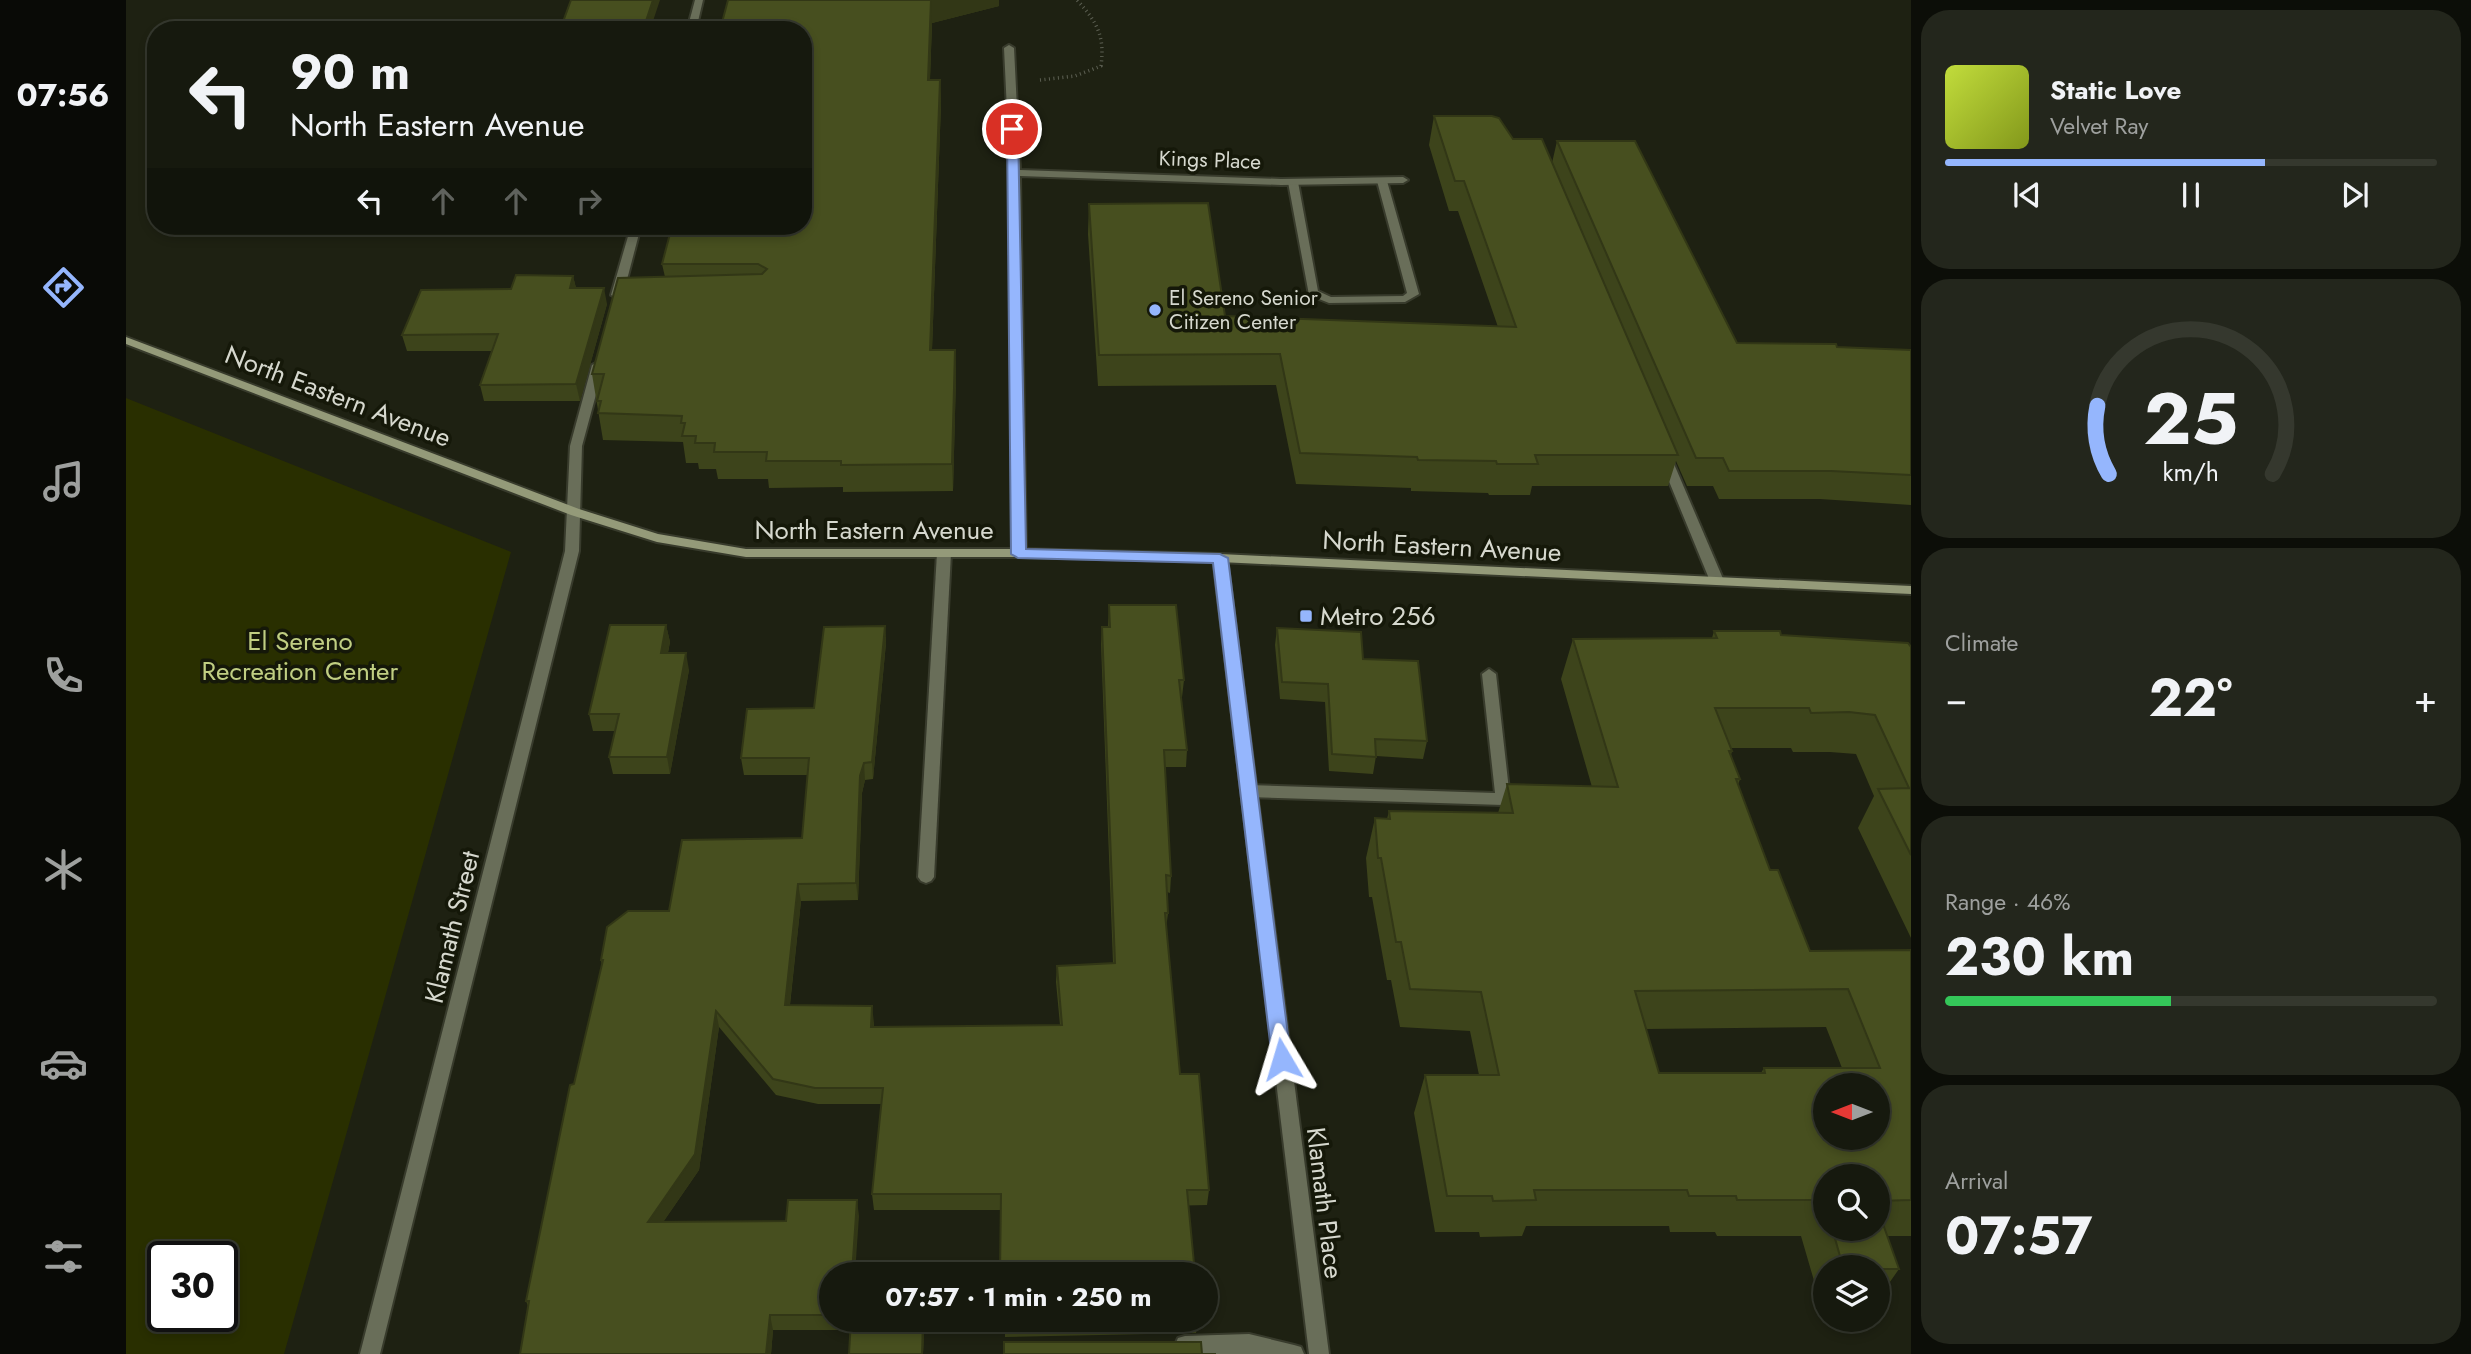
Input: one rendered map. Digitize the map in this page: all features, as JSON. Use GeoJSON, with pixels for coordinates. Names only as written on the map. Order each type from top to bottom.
{"type":"FeatureCollection","features":[{"type":"Feature","properties":{"kind":"main road","name":"North Eastern Avenue"},"geometry":{"type":"LineString","coordinates":[[126,340],[575,512],[657,538],[746,553],[1220,558],[1911,590]]}},
{"type":"Feature","properties":{"kind":"street"},"geometry":{"type":"LineString","coordinates":[[693,21],[699,0]]}},
{"type":"Feature","properties":{"kind":"street"},"geometry":{"type":"LineString","coordinates":[[1009,48],[1015,173],[1018,554]]}},
{"type":"Feature","properties":{"kind":"street","name":"Kings Place"},"geometry":{"type":"LineString","coordinates":[[1015,173],[1293,181],[1403,180]]}},
{"type":"Feature","properties":{"kind":"street"},"geometry":{"type":"LineString","coordinates":[[1293,181],[1314,293],[1329,300],[1405,299],[1413,294],[1382,181]]}},
{"type":"Feature","properties":{"kind":"street"},"geometry":{"type":"LineString","coordinates":[[630,296],[615,302],[634,235]]}},
{"type":"Feature","properties":{"kind":"street","name":"Klamath Street"},"geometry":{"type":"LineString","coordinates":[[370,1354],[572,551],[576,446],[603,346]]}},
{"type":"Feature","properties":{"kind":"street"},"geometry":{"type":"LineString","coordinates":[[1662,449],[1717,582]]}},
{"type":"Feature","properties":{"kind":"street"},"geometry":{"type":"LineString","coordinates":[[926,877],[944,554]]}},
{"type":"Feature","properties":{"kind":"street","name":"Klamath Place"},"geometry":{"type":"LineString","coordinates":[[1220,558],[1319,1354]]}},
{"type":"Feature","properties":{"kind":"street"},"geometry":{"type":"LineString","coordinates":[[1248,791],[1503,799],[1489,674]]}},
{"type":"Feature","properties":{"kind":"street"},"geometry":{"type":"LineString","coordinates":[[1166,1345],[1248,1343],[1294,1354]]}},
{"type":"Feature","properties":{"kind":"path"},"geometry":{"type":"LineString","coordinates":[[1009,84],[1075,76],[1101,66],[1105,39],[1098,23],[1077,0]]}},
{"type":"Feature","properties":{"kind":"green space","name":"El Sereno Recreation Center"},"geometry":{"type":"Polygon","coordinates":[[[126,398],[511,552],[284,1354],[126,1354],[126,398]]]}},
{"type":"Feature","properties":{"kind":"building"},"geometry":{"type":"Polygon","coordinates":[[[571,0],[653,0],[646,21],[563,21],[571,0]]]}},
{"type":"Feature","properties":{"kind":"building"},"geometry":{"type":"Polygon","coordinates":[[[728,0],[931,0],[928,80],[940,80],[930,350],[955,350],[952,464],[841,465],[841,461],[766,461],[767,452],[714,452],[715,443],[695,443],[696,436],[682,436],[685,423],[681,423],[682,416],[598,413],[601,401],[597,401],[604,374],[592,374],[618,278],[762,274],[767,269],[758,264],[662,264],[670,235],[812,235],[812,21],[722,21],[728,0]]]}},
{"type":"Feature","properties":{"kind":"building"},"geometry":{"type":"Polygon","coordinates":[[[1434,116],[1492,116],[1499,118],[1513,139],[1542,139],[1678,455],[1535,455],[1538,464],[1497,464],[1496,461],[1418,460],[1417,457],[1300,453],[1280,354],[1099,355],[1089,204],[1208,203],[1225,316],[1516,327],[1464,181],[1455,181],[1434,116]]]}},
{"type":"Feature","properties":{"kind":"building"},"geometry":{"type":"Polygon","coordinates":[[[1557,141],[1635,141],[1737,343],[1836,344],[1837,347],[1911,350],[1911,475],[1831,471],[1729,471],[1723,458],[1696,458],[1557,141]]]}},
{"type":"Feature","properties":{"kind":"building"},"geometry":{"type":"Polygon","coordinates":[[[516,275],[573,276],[570,288],[604,288],[576,384],[480,385],[498,334],[402,335],[421,290],[511,289],[516,275]]]}},
{"type":"Feature","properties":{"kind":"building"},"geometry":{"type":"Polygon","coordinates":[[[1109,605],[1176,605],[1184,680],[1179,680],[1187,750],[1164,750],[1171,876],[1166,875],[1168,913],[1165,913],[1180,1074],[1199,1074],[1209,1190],[1187,1190],[1194,1262],[1000,1262],[1001,1194],[872,1194],[883,1088],[815,1088],[773,1079],[716,1011],[695,1154],[648,1222],[786,1221],[788,1200],[857,1200],[853,1262],[819,1262],[819,1315],[770,1315],[766,1354],[520,1354],[529,1301],[526,1301],[570,1085],[574,1084],[603,960],[607,927],[628,911],[669,911],[682,840],[802,838],[809,758],[741,758],[747,709],[814,708],[824,627],[885,626],[872,762],[864,763],[860,776],[856,883],[798,884],[785,1005],[872,1006],[871,1027],[1062,1025],[1057,966],[1115,963],[1102,627],[1110,627],[1109,605]]]}},
{"type":"Feature","properties":{"kind":"building"},"geometry":{"type":"Polygon","coordinates":[[[610,625],[666,625],[661,653],[686,653],[667,757],[609,757],[619,714],[589,714],[610,625]]]}},
{"type":"Feature","properties":{"kind":"building"},"geometry":{"type":"Polygon","coordinates":[[[1277,628],[1361,632],[1363,659],[1418,661],[1427,741],[1375,739],[1376,757],[1332,754],[1328,684],[1282,682],[1277,628]]]}},
{"type":"Feature","properties":{"kind":"building"},"geometry":{"type":"Polygon","coordinates":[[[1714,631],[1780,631],[1781,635],[1908,643],[1911,647],[1911,855],[1878,789],[1909,788],[1875,715],[1849,712],[1811,713],[1809,708],[1715,708],[1732,751],[1729,751],[1740,779],[1736,779],[1770,870],[1778,870],[1810,951],[1911,950],[1911,1200],[1890,1201],[1890,1164],[1813,1164],[1813,1200],[1737,1200],[1736,1196],[1689,1196],[1687,1190],[1534,1190],[1536,1200],[1493,1201],[1492,1196],[1447,1196],[1425,1075],[1499,1075],[1481,992],[1410,989],[1401,942],[1396,942],[1381,858],[1378,858],[1375,818],[1390,819],[1389,811],[1513,813],[1507,784],[1618,787],[1573,639],[1717,638],[1714,631]],[[1848,989],[1635,991],[1659,1073],[1765,1073],[1764,1068],[1880,1068],[1848,989]]]}},
{"type":"Feature","properties":{"kind":"building"},"geometry":{"type":"Polygon","coordinates":[[[1836,1241],[1889,1241],[1899,1269],[1890,1269],[1890,1255],[1840,1255],[1836,1241]]]}},
{"type":"Feature","properties":{"kind":"building"},"geometry":{"type":"Polygon","coordinates":[[[850,1332],[923,1332],[922,1354],[849,1354],[850,1332]]]}},
{"type":"Feature","properties":{"kind":"building"},"geometry":{"type":"Polygon","coordinates":[[[1004,1342],[1201,1342],[1202,1354],[1004,1354],[1004,1342]]]}},
{"type":"Feature","properties":{"kind":"place","name":"El Sereno Senior Citizen Center"},"geometry":{"type":"Point","coordinates":[1155,310]}},
{"type":"Feature","properties":{"kind":"place","name":"Metro 256"},"geometry":{"type":"Point","coordinates":[1306,616]}},
{"type":"Feature","properties":{"kind":"route"},"geometry":{"type":"LineString","coordinates":[[1012,129],[1015,173],[1018,554],[1220,558],[1282,1059]]}}]}
